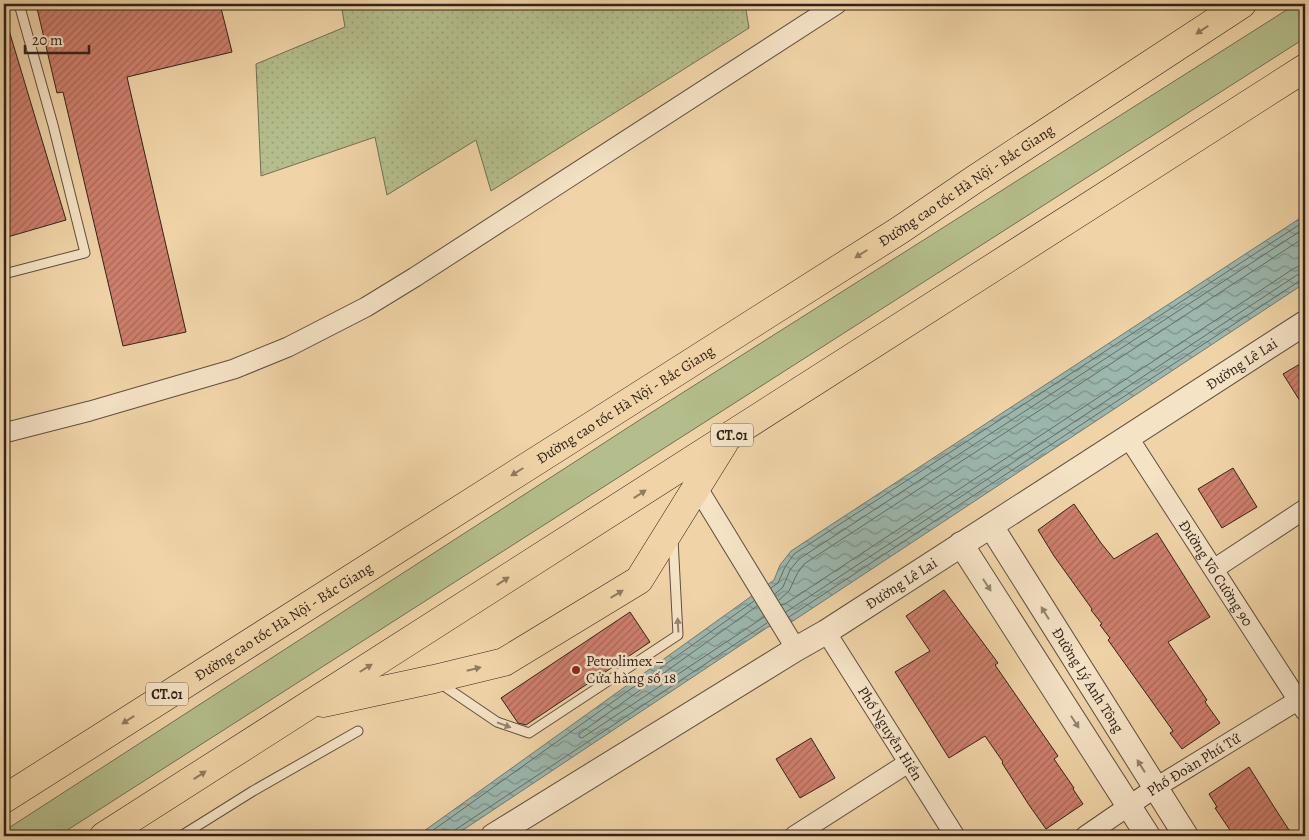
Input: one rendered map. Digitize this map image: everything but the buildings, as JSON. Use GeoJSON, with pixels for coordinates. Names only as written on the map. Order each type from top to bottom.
{"type":"FeatureCollection","features":[{"type":"Feature","properties":{"kind":"highway","name":"Đường cao tốc Hà Nội - Bắc Giang"},"geometry":{"type":"LineString","coordinates":[[4,799],[900,230],[1242,4]]}},
{"type":"Feature","properties":{"kind":"highway","name":"CT.01"},"geometry":{"type":"LineString","coordinates":[[104,836],[1305,68]]}},
{"type":"Feature","properties":{"kind":"highway"},"geometry":{"type":"LineString","coordinates":[[307,706],[434,680],[504,662],[639,580],[727,438]]}},
{"type":"Feature","properties":{"kind":"highway"},"geometry":{"type":"LineString","coordinates":[[4,777],[237,627],[331,590]]}},
{"type":"Feature","properties":{"kind":"highway"},"geometry":{"type":"LineString","coordinates":[[120,836],[159,801]]}},
{"type":"Feature","properties":{"kind":"street"},"geometry":{"type":"LineString","coordinates":[[4,433],[90,411],[234,369],[288,347],[323,330],[366,307],[415,277],[837,4]]}},
{"type":"Feature","properties":{"kind":"street","name":"Đường Lê Lai"},"geometry":{"type":"LineString","coordinates":[[493,836],[826,632],[1305,323]]}},
{"type":"Feature","properties":{"kind":"street","name":"Đường Võ Cường 90"},"geometry":{"type":"LineString","coordinates":[[1128,437],[1303,702]]}},
{"type":"Feature","properties":{"kind":"street"},"geometry":{"type":"LineString","coordinates":[[696,487],[796,649]]}},
{"type":"Feature","properties":{"kind":"street"},"geometry":{"type":"LineString","coordinates":[[1214,569],[1305,509]]}},
{"type":"Feature","properties":{"kind":"street","name":"Đường Lý Anh Tông"},"geometry":{"type":"LineString","coordinates":[[991,526],[1186,836]]}},
{"type":"Feature","properties":{"kind":"street"},"geometry":{"type":"LineString","coordinates":[[961,544],[1148,836]]}},
{"type":"Feature","properties":{"kind":"street","name":"Phố Nguyễn Hiền"},"geometry":{"type":"LineString","coordinates":[[826,632],[955,836]]}},
{"type":"Feature","properties":{"kind":"street","name":"Phố Đoàn Phú Tứ"},"geometry":{"type":"LineString","coordinates":[[1086,836],[1155,788],[1303,702]]}},
{"type":"Feature","properties":{"kind":"street"},"geometry":{"type":"LineString","coordinates":[[794,836],[908,763]]}},
{"type":"Feature","properties":{"kind":"lane"},"geometry":{"type":"LineString","coordinates":[[4,274],[84,253],[53,125],[19,4]]}},
{"type":"Feature","properties":{"kind":"lane"},"geometry":{"type":"LineString","coordinates":[[434,680],[497,722],[529,733],[678,635],[672,527]]}},
{"type":"Feature","properties":{"kind":"lane"},"geometry":{"type":"LineString","coordinates":[[181,836],[253,791],[358,731]]}},
{"type":"Feature","properties":{"kind":"green space"},"geometry":{"type":"Polygon","coordinates":[[[341,4],[745,4],[749,28],[491,191],[476,140],[387,195],[375,137],[261,176],[256,64],[345,27],[341,4]]]}},
{"type":"Feature","properties":{"kind":"green space"},"geometry":{"type":"Polygon","coordinates":[[[1296,4],[1305,4],[1305,38],[58,836],[4,836],[4,831],[638,421],[1296,4]]]}},
{"type":"Feature","properties":{"kind":"water"},"geometry":{"type":"Polygon","coordinates":[[[1305,215],[1305,283],[793,621],[768,627],[454,836],[417,836],[774,580],[780,565],[791,551],[1305,215]]]}},
{"type":"Feature","properties":{"kind":"place","name":"Petrolimex – Cửa hàng số 18"},"geometry":{"type":"Point","coordinates":[576,670]}}]}
